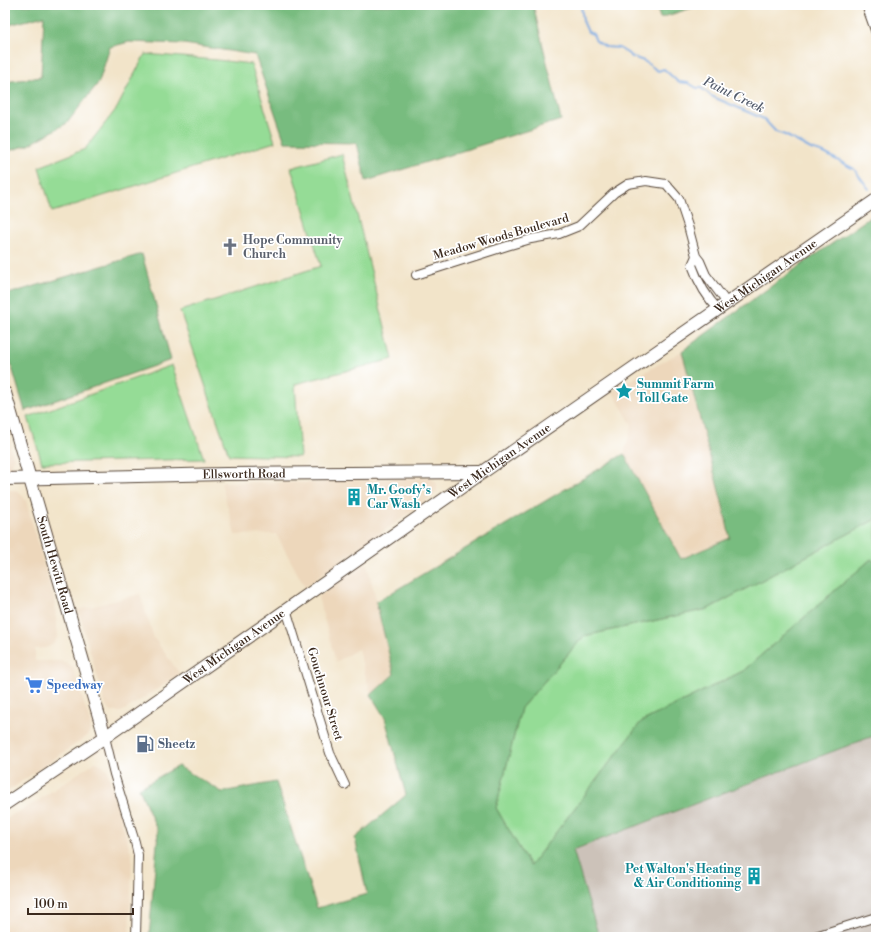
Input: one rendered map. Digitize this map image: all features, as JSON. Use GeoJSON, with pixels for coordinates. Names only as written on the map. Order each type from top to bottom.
{"type":"FeatureCollection","features":[{"type":"Feature","properties":{"kind":"main road","name":"West Michigan Avenue"},"geometry":{"type":"LineString","coordinates":[[5,804],[105,737],[286,609],[876,200]]}},
{"type":"Feature","properties":{"kind":"main road","name":"South Hewitt Road"},"geometry":{"type":"LineString","coordinates":[[5,393],[105,737]]}},
{"type":"Feature","properties":{"kind":"main road","name":"Ellsworth Road"},"geometry":{"type":"LineString","coordinates":[[5,479],[226,474],[483,472]]}},
{"type":"Feature","properties":{"kind":"street"},"geometry":{"type":"LineString","coordinates":[[866,5],[876,33]]}},
{"type":"Feature","properties":{"kind":"street","name":"Meadow Woods Boulevard"},"geometry":{"type":"LineString","coordinates":[[416,275],[531,239],[559,234],[579,226],[614,193],[628,184],[646,181],[666,184],[678,199],[688,226],[696,256],[723,306]]}},
{"type":"Feature","properties":{"kind":"street","name":"Meadow Woods Boulevard"},"geometry":{"type":"LineString","coordinates":[[696,256],[692,265],[698,280],[711,302],[723,306]]}},
{"type":"Feature","properties":{"kind":"street","name":"Gouchnour Street"},"geometry":{"type":"LineString","coordinates":[[286,609],[330,753],[345,785]]}},
{"type":"Feature","properties":{"kind":"street"},"geometry":{"type":"LineString","coordinates":[[105,737],[114,774],[138,855],[136,937]]}},
{"type":"Feature","properties":{"kind":"street"},"geometry":{"type":"LineString","coordinates":[[812,937],[876,917]]}},
{"type":"Feature","properties":{"kind":"shaded area"},"geometry":{"type":"Polygon","coordinates":[[[682,351],[730,538],[681,559],[624,454],[632,425],[612,391],[682,351]]]}},
{"type":"Feature","properties":{"kind":"shaded area"},"geometry":{"type":"Polygon","coordinates":[[[5,428],[14,459],[11,467],[5,470],[5,428]]]}},
{"type":"Feature","properties":{"kind":"shaded area"},"geometry":{"type":"Polygon","coordinates":[[[427,477],[432,479],[437,484],[437,491],[433,496],[305,587],[276,534],[235,535],[221,482],[317,483],[337,480],[427,477]]]}},
{"type":"Feature","properties":{"kind":"shaded area"},"geometry":{"type":"Polygon","coordinates":[[[5,490],[14,490],[18,492],[26,501],[54,600],[58,636],[55,642],[50,646],[35,649],[35,661],[66,662],[73,668],[91,726],[87,736],[5,793],[5,490]]]}},
{"type":"Feature","properties":{"kind":"shaded area"},"geometry":{"type":"Polygon","coordinates":[[[367,563],[394,674],[371,695],[358,649],[336,662],[318,597],[367,563]]]}},
{"type":"Feature","properties":{"kind":"shaded area"},"geometry":{"type":"Polygon","coordinates":[[[140,594],[154,638],[180,674],[128,708],[121,712],[115,712],[109,710],[106,706],[78,610],[140,594]]]}},
{"type":"Feature","properties":{"kind":"shaded area"},"geometry":{"type":"Polygon","coordinates":[[[876,734],[876,937],[599,937],[573,850],[876,734]]]}},
{"type":"Feature","properties":{"kind":"shaded area"},"geometry":{"type":"Polygon","coordinates":[[[95,762],[102,764],[107,769],[132,857],[129,937],[5,937],[5,819],[36,802],[95,762]]]}},
{"type":"Feature","properties":{"kind":"green space"},"geometry":{"type":"Polygon","coordinates":[[[5,5],[533,5],[561,120],[366,181],[357,143],[285,142],[255,55],[184,44],[129,42],[110,47],[99,82],[67,123],[29,145],[5,152],[5,82],[41,77],[44,16],[5,26],[5,5]]]}},
{"type":"Feature","properties":{"kind":"green space"},"geometry":{"type":"Polygon","coordinates":[[[656,5],[701,5],[660,18],[656,5]]]}},
{"type":"Feature","properties":{"kind":"green space"},"geometry":{"type":"Polygon","coordinates":[[[145,54],[251,64],[275,142],[52,212],[39,167],[85,149],[117,108],[145,54]]]}},
{"type":"Feature","properties":{"kind":"green space"},"geometry":{"type":"Polygon","coordinates":[[[342,154],[393,359],[295,384],[300,457],[229,455],[180,311],[321,266],[291,168],[342,154]]]}},
{"type":"Feature","properties":{"kind":"green space"},"geometry":{"type":"Polygon","coordinates":[[[876,213],[876,519],[708,609],[584,636],[521,708],[496,808],[530,866],[641,722],[743,671],[871,559],[876,563],[876,735],[573,850],[599,937],[149,937],[158,832],[139,788],[178,766],[222,792],[276,782],[317,908],[367,894],[355,838],[406,795],[385,718],[371,695],[394,674],[376,602],[624,454],[681,559],[730,538],[682,351],[781,279],[876,213]]]}},
{"type":"Feature","properties":{"kind":"green space"},"geometry":{"type":"Polygon","coordinates":[[[142,254],[171,360],[25,411],[5,344],[5,295],[142,254]]]}},
{"type":"Feature","properties":{"kind":"green space"},"geometry":{"type":"Polygon","coordinates":[[[172,365],[204,459],[42,463],[28,417],[172,365]]]}},
{"type":"Feature","properties":{"kind":"green space"},"geometry":{"type":"Polygon","coordinates":[[[876,519],[876,563],[871,559],[743,671],[641,722],[530,866],[496,808],[521,708],[584,636],[708,609],[876,519]]]}},
{"type":"Feature","properties":{"kind":"waterway","name":"Paint Creek"},"geometry":{"type":"LineString","coordinates":[[581,5],[583,21],[588,32],[593,34],[596,41],[606,47],[619,48],[632,57],[644,61],[658,71],[664,69],[678,82],[688,83],[697,88],[701,88],[711,96],[764,119],[776,132],[785,135],[811,149],[824,153],[854,169],[869,189]]}},
{"type":"Feature","properties":{"kind":"place","name":"Hope Community Church"},"geometry":{"type":"Point","coordinates":[230,247]}},
{"type":"Feature","properties":{"kind":"place","name":"Summit Farm Toll Gate"},"geometry":{"type":"Point","coordinates":[624,391]}},
{"type":"Feature","properties":{"kind":"place","name":"Mr. Goofy’s Car Wash"},"geometry":{"type":"Point","coordinates":[354,497]}},
{"type":"Feature","properties":{"kind":"place","name":"Speedway"},"geometry":{"type":"Point","coordinates":[34,685]}},
{"type":"Feature","properties":{"kind":"place","name":"Sheetz"},"geometry":{"type":"Point","coordinates":[145,744]}},
{"type":"Feature","properties":{"kind":"place","name":"Pet Walton's Heating & Air Conditioning"},"geometry":{"type":"Point","coordinates":[754,876]}}]}
